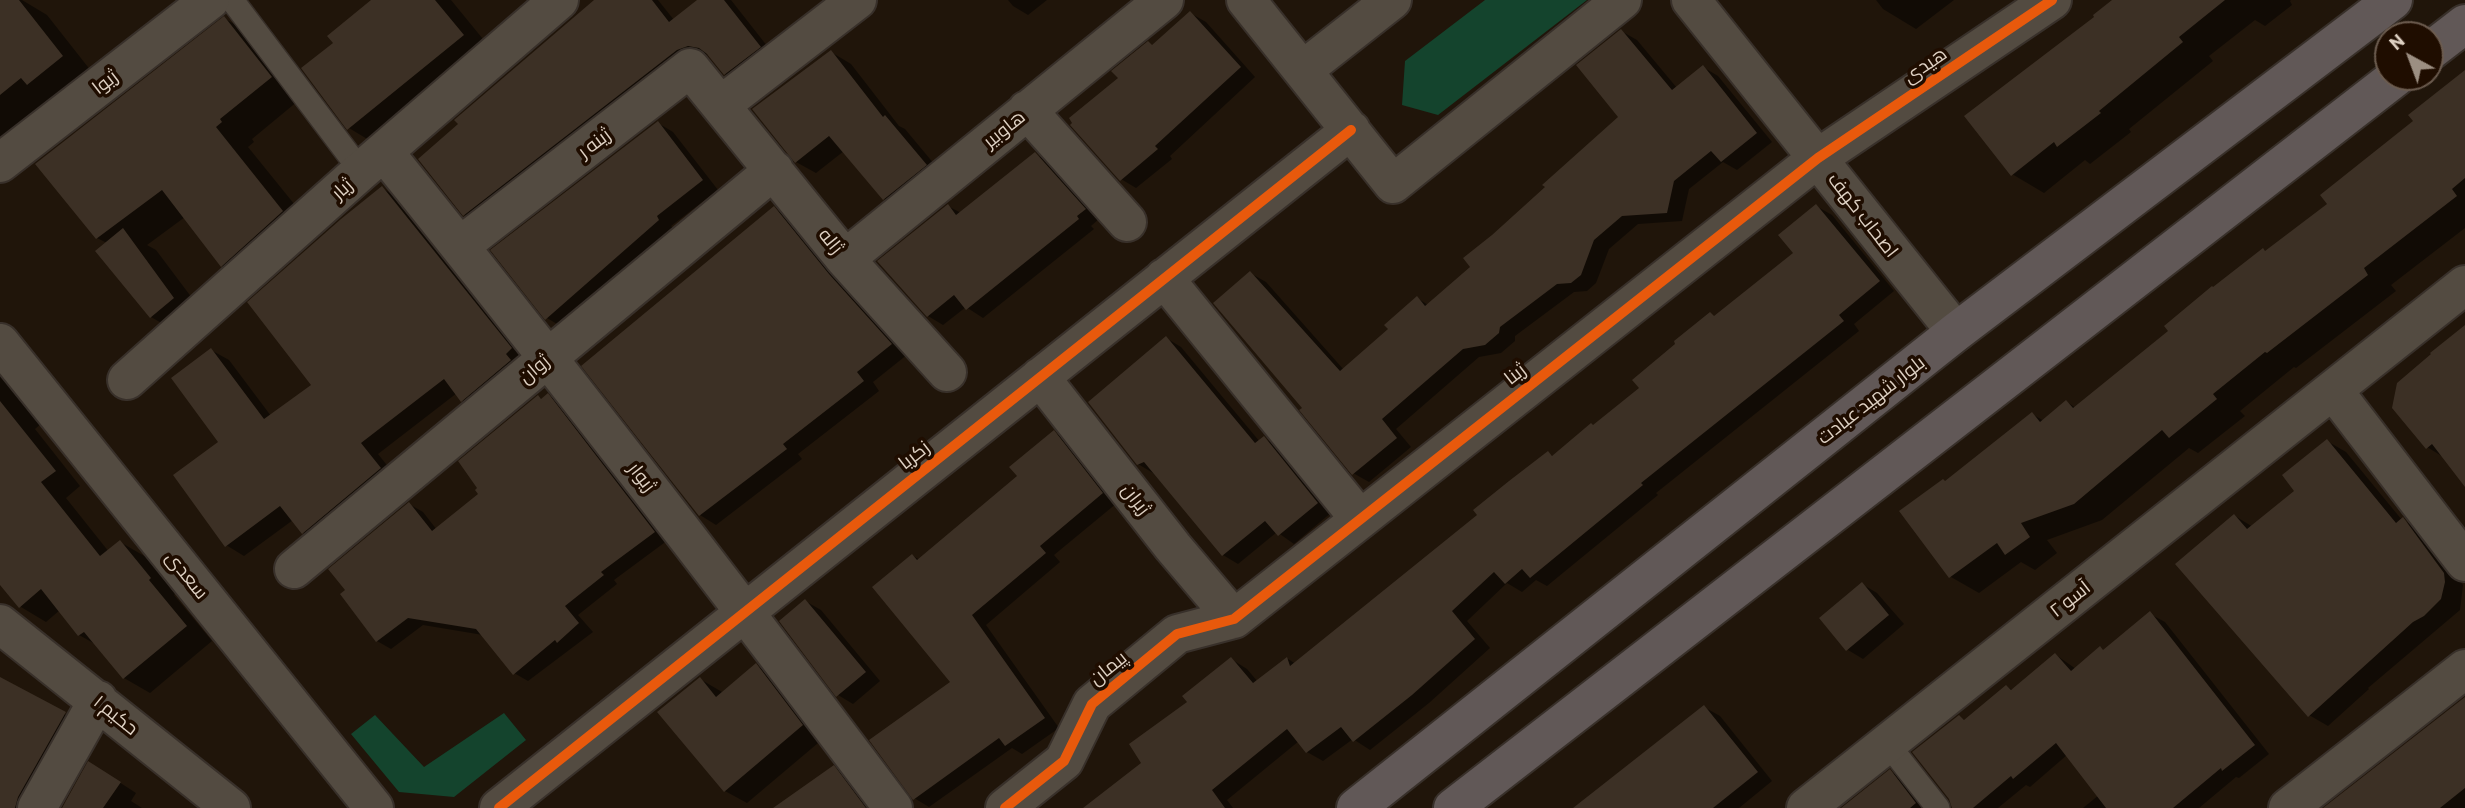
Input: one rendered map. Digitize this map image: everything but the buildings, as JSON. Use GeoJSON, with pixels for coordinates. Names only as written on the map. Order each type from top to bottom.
{"type":"FeatureCollection","features":[{"type":"Feature","properties":{"kind":"main road","name":"بلوار شهید عبادت"},"geometry":{"type":"LineString","coordinates":[[1356,808],[1956,332],[2393,0]]}},
{"type":"Feature","properties":{"kind":"main road"},"geometry":{"type":"LineString","coordinates":[[2444,40],[2465,23]]}},
{"type":"Feature","properties":{"kind":"main road"},"geometry":{"type":"LineString","coordinates":[[1453,808],[2378,91]]}},
{"type":"Feature","properties":{"kind":"street","name":"ژیوا"},"geometry":{"type":"LineString","coordinates":[[0,163],[210,0]]}},
{"type":"Feature","properties":{"kind":"street","name":"ژیار"},"geometry":{"type":"LineString","coordinates":[[127,380],[559,0]]}},
{"type":"Feature","properties":{"kind":"street"},"geometry":{"type":"LineString","coordinates":[[721,105],[857,0]]}},
{"type":"Feature","properties":{"kind":"street","name":"هاوبیر"},"geometry":{"type":"LineString","coordinates":[[845,259],[1164,0]]}},
{"type":"Feature","properties":{"kind":"street"},"geometry":{"type":"LineString","coordinates":[[1246,0],[1394,184],[1622,0]]}},
{"type":"Feature","properties":{"kind":"street"},"geometry":{"type":"LineString","coordinates":[[1303,70],[1392,0]]}},
{"type":"Feature","properties":{"kind":"street","name":"اصحاب کهف"},"geometry":{"type":"LineString","coordinates":[[1692,0],[1956,332]]}},
{"type":"Feature","properties":{"kind":"street","name":"هیدی"},"geometry":{"type":"LineString","coordinates":[[1818,158],[2043,3]]}},
{"type":"Feature","properties":{"kind":"street","name":"ژینه ر"},"geometry":{"type":"LineString","coordinates":[[460,246],[690,68],[721,105]]}},
{"type":"Feature","properties":{"kind":"street","name":"ژاله"},"geometry":{"type":"LineString","coordinates":[[721,105],[845,259],[947,372]]}},
{"type":"Feature","properties":{"kind":"street"},"geometry":{"type":"LineString","coordinates":[[1027,110],[1126,222]]}},
{"type":"Feature","properties":{"kind":"street","name":"زکریا"},"geometry":{"type":"LineString","coordinates":[[499,808],[1351,130]]}},
{"type":"Feature","properties":{"kind":"street","name":"ژینا"},"geometry":{"type":"LineString","coordinates":[[1234,619],[1818,158]]}},
{"type":"Feature","properties":{"kind":"street","name":"ژیوار"},"geometry":{"type":"LineString","coordinates":[[373,162],[460,246],[745,611],[893,808]]}},
{"type":"Feature","properties":{"kind":"street","name":"ژوان"},"geometry":{"type":"LineString","coordinates":[[294,569],[774,170]]}},
{"type":"Feature","properties":{"kind":"street"},"geometry":{"type":"LineString","coordinates":[[1164,278],[1359,518]]}},
{"type":"Feature","properties":{"kind":"street","name":"آسو ۲"},"geometry":{"type":"LineString","coordinates":[[1806,808],[2465,285]]}},
{"type":"Feature","properties":{"kind":"street","name":"سعدی"},"geometry":{"type":"LineString","coordinates":[[0,343],[374,808]]}},
{"type":"Feature","properties":{"kind":"street","name":"ژیران"},"geometry":{"type":"LineString","coordinates":[[1040,377],[1173,547],[1234,619]]}},
{"type":"Feature","properties":{"kind":"street"},"geometry":{"type":"LineString","coordinates":[[2333,390],[2465,562]]}},
{"type":"Feature","properties":{"kind":"street","name":"پیمان"},"geometry":{"type":"LineString","coordinates":[[1005,808],[1064,761],[1092,704],[1113,686],[1177,634],[1234,619]]}},
{"type":"Feature","properties":{"kind":"street","name":"حکیم ۱"},"geometry":{"type":"LineString","coordinates":[[0,624],[231,808]]}},
{"type":"Feature","properties":{"kind":"street"},"geometry":{"type":"LineString","coordinates":[[2288,808],[2465,668]]}},
{"type":"Feature","properties":{"kind":"street"},"geometry":{"type":"LineString","coordinates":[[37,808],[97,700]]}},
{"type":"Feature","properties":{"kind":"lane"},"geometry":{"type":"LineString","coordinates":[[232,0],[373,162]]}},
{"type":"Feature","properties":{"kind":"lane"},"geometry":{"type":"LineString","coordinates":[[1888,743],[1938,808]]}},
{"type":"Feature","properties":{"kind":"green space"},"geometry":{"type":"Polygon","coordinates":[[[1485,0],[1587,0],[1438,115],[1402,105],[1405,61],[1485,0]]]}},
{"type":"Feature","properties":{"kind":"green space"},"geometry":{"type":"Polygon","coordinates":[[[504,713],[526,740],[454,797],[399,792],[351,734],[375,715],[424,767],[504,713]]]}},
{"type":"Feature","properties":{"kind":"cycle path"},"geometry":{"type":"LineString","coordinates":[[1005,808],[1064,761],[1092,704],[1177,634],[1234,619],[1818,158],[2052,0]]}},
{"type":"Feature","properties":{"kind":"cycle path"},"geometry":{"type":"LineString","coordinates":[[499,808],[1351,130]]}}]}
